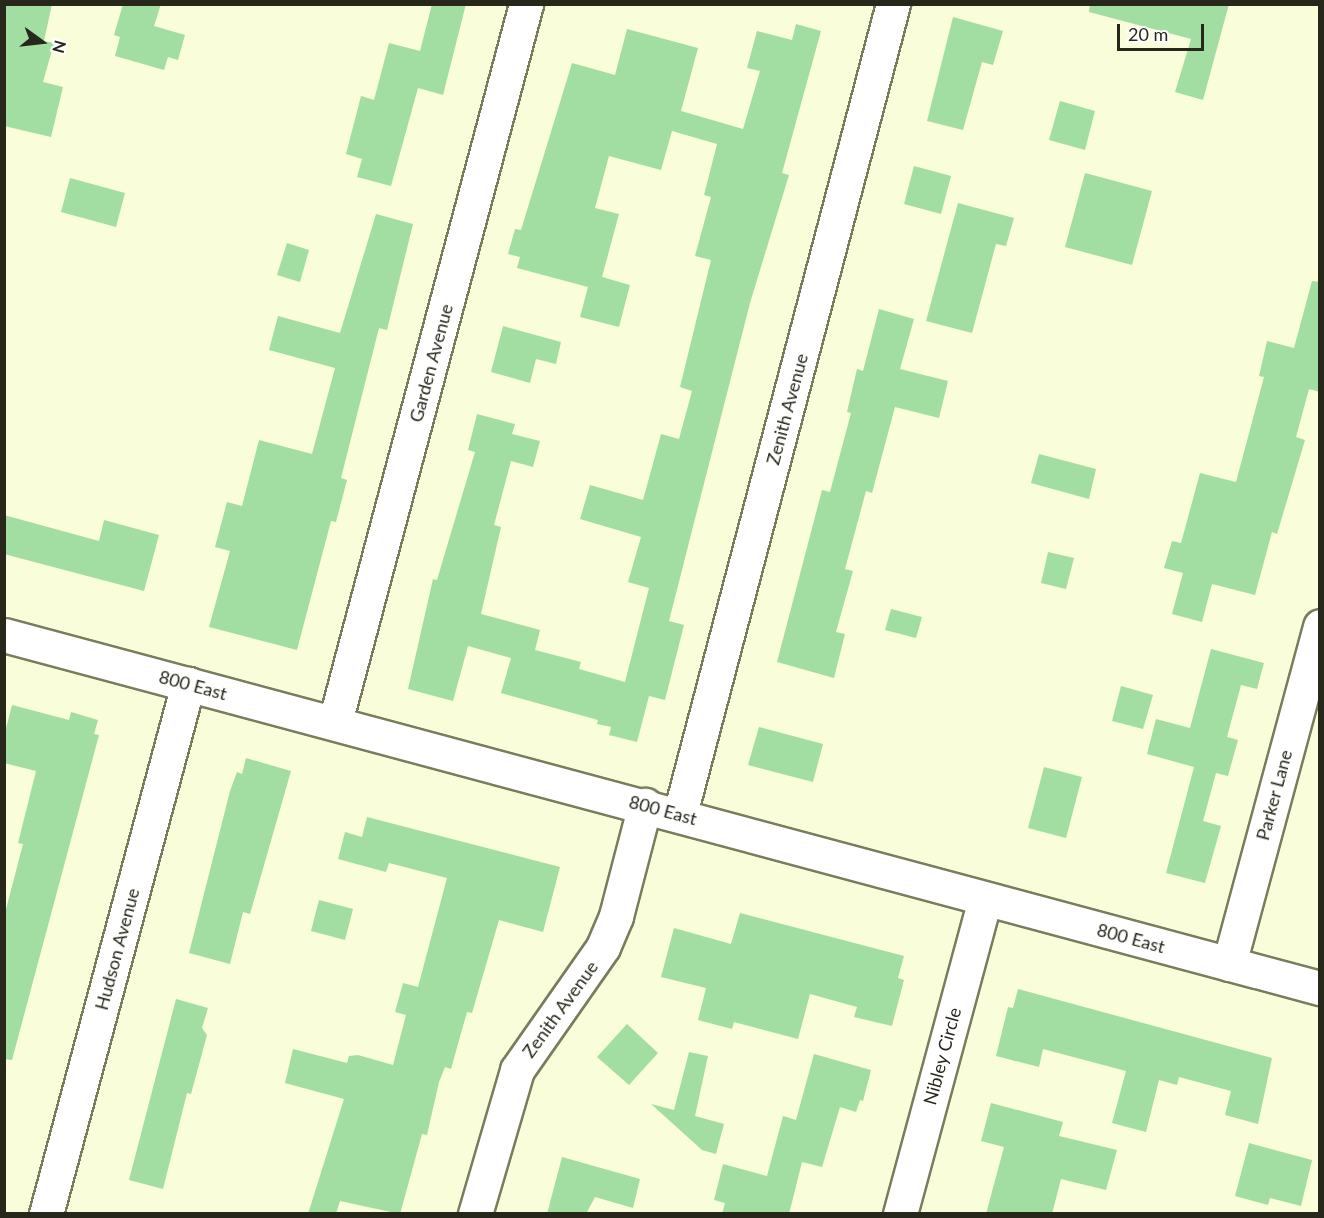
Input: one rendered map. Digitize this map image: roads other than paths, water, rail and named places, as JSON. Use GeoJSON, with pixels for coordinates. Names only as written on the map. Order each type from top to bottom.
{"type":"FeatureCollection","features":[{"type":"Feature","properties":{"kind":"street","name":"Garden Avenue"},"geometry":{"type":"LineString","coordinates":[[335,722],[526,4]]}},
{"type":"Feature","properties":{"kind":"street","name":"Zenith Avenue"},"geometry":{"type":"LineString","coordinates":[[680,814],[893,4]]}},
{"type":"Feature","properties":{"kind":"street","name":"Parker Lane"},"geometry":{"type":"LineString","coordinates":[[1229,964],[1320,626]]}},
{"type":"Feature","properties":{"kind":"street","name":"800 East"},"geometry":{"type":"LineString","coordinates":[[4,635],[680,814],[985,899],[1320,988]]}},
{"type":"Feature","properties":{"kind":"street","name":"Hudson Avenue"},"geometry":{"type":"LineString","coordinates":[[46,1214],[188,684]]}},
{"type":"Feature","properties":{"kind":"street","name":"Zenith Avenue"},"geometry":{"type":"LineString","coordinates":[[475,1214],[517,1070],[603,947],[645,805]]}},
{"type":"Feature","properties":{"kind":"street","name":"Nibley Circle"},"geometry":{"type":"LineString","coordinates":[[900,1214],[985,899]]}}]}
